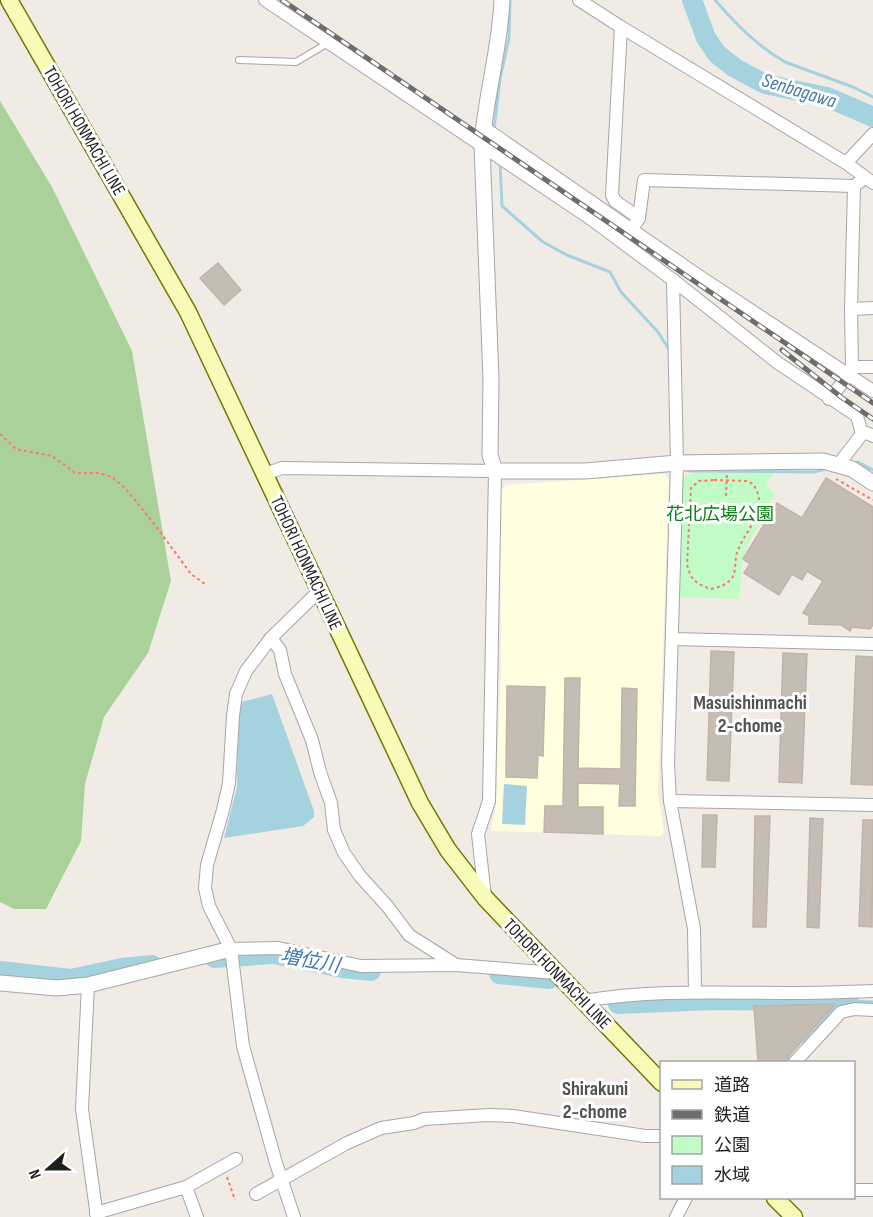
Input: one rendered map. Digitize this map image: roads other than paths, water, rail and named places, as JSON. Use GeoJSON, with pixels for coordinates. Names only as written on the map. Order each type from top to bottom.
{"type":"FeatureCollection","features":[{"type":"Feature","properties":{"kind":"main road","name":"TOHORI HONMACHI LINE"},"geometry":{"type":"LineString","coordinates":[[9,0],[188,312],[429,819],[448,850],[486,899],[660,1081]]}},
{"type":"Feature","properties":{"kind":"main road"},"geometry":{"type":"LineString","coordinates":[[777,1199],[794,1217]]}},
{"type":"Feature","properties":{"kind":"street"},"geometry":{"type":"LineString","coordinates":[[265,0],[591,219],[674,280],[778,363],[857,416],[867,435],[838,465]]}},
{"type":"Feature","properties":{"kind":"street"},"geometry":{"type":"LineString","coordinates":[[486,899],[478,834],[489,801],[495,471],[490,455],[491,379],[482,146],[483,127],[498,47],[502,0]]}},
{"type":"Feature","properties":{"kind":"street"},"geometry":{"type":"LineString","coordinates":[[579,0],[846,163],[869,181]]}},
{"type":"Feature","properties":{"kind":"street"},"geometry":{"type":"LineString","coordinates":[[621,27],[612,195],[635,224]]}},
{"type":"Feature","properties":{"kind":"street"},"geometry":{"type":"LineString","coordinates":[[483,127],[635,224],[696,274],[851,371],[873,392]]}},
{"type":"Feature","properties":{"kind":"street"},"geometry":{"type":"LineString","coordinates":[[846,163],[873,134]]}},
{"type":"Feature","properties":{"kind":"street"},"geometry":{"type":"LineString","coordinates":[[635,224],[644,180],[854,186],[869,181]]}},
{"type":"Feature","properties":{"kind":"street"},"geometry":{"type":"LineString","coordinates":[[829,399],[851,371],[854,186]]}},
{"type":"Feature","properties":{"kind":"street"},"geometry":{"type":"LineString","coordinates":[[674,280],[676,464],[668,763],[670,801],[694,929],[695,991]]}},
{"type":"Feature","properties":{"kind":"street"},"geometry":{"type":"LineString","coordinates":[[851,309],[873,308]]}},
{"type":"Feature","properties":{"kind":"street"},"geometry":{"type":"LineString","coordinates":[[851,371],[873,367]]}},
{"type":"Feature","properties":{"kind":"street"},"geometry":{"type":"LineString","coordinates":[[265,474],[282,468],[585,471],[676,464],[823,461],[852,470],[873,483]]}},
{"type":"Feature","properties":{"kind":"street"},"geometry":{"type":"LineString","coordinates":[[294,1217],[243,1046],[231,949],[209,906],[205,888],[207,865],[229,783],[232,716],[236,694],[246,671],[271,638],[319,591]]}},
{"type":"Feature","properties":{"kind":"street"},"geometry":{"type":"LineString","coordinates":[[271,638],[280,650],[285,674],[312,740],[331,803],[334,830],[344,853],[409,935],[456,965]]}},
{"type":"Feature","properties":{"kind":"street"},"geometry":{"type":"LineString","coordinates":[[673,639],[873,644]]}},
{"type":"Feature","properties":{"kind":"street"},"geometry":{"type":"LineString","coordinates":[[670,801],[873,805]]}},
{"type":"Feature","properties":{"kind":"street"},"geometry":{"type":"LineString","coordinates":[[0,983],[57,988],[88,985],[231,949],[278,948],[361,966],[456,965],[556,973]]}},
{"type":"Feature","properties":{"kind":"street"},"geometry":{"type":"LineString","coordinates":[[88,985],[82,1109],[97,1215],[186,1187],[236,1159]]}},
{"type":"Feature","properties":{"kind":"street"},"geometry":{"type":"LineString","coordinates":[[583,1001],[613,996],[695,991],[796,993],[873,991]]}},
{"type":"Feature","properties":{"kind":"street"},"geometry":{"type":"LineString","coordinates":[[796,1061],[842,1012],[855,1009],[873,1010]]}},
{"type":"Feature","properties":{"kind":"street"},"geometry":{"type":"LineString","coordinates":[[256,1194],[356,1139],[381,1128],[414,1123],[424,1119],[489,1115],[513,1116],[645,1136],[660,1136]]}},
{"type":"Feature","properties":{"kind":"street"},"geometry":{"type":"LineString","coordinates":[[186,1187],[197,1217]]}},
{"type":"Feature","properties":{"kind":"street"},"geometry":{"type":"LineString","coordinates":[[855,1190],[873,1190]]}},
{"type":"Feature","properties":{"kind":"street"},"geometry":{"type":"LineString","coordinates":[[676,1217],[685,1199]]}},
{"type":"Feature","properties":{"kind":"lane"},"geometry":{"type":"LineString","coordinates":[[239,60],[296,62],[328,43]]}},
{"type":"Feature","properties":{"kind":"water"},"geometry":{"type":"Polygon","coordinates":[[[272,694],[314,811],[314,817],[303,826],[224,838],[237,787],[241,702],[272,694]]]}},
{"type":"Feature","properties":{"kind":"water"},"geometry":{"type":"Polygon","coordinates":[[[504,784],[527,786],[525,825],[502,824],[504,784]]]}},
{"type":"Feature","properties":{"kind":"waterway"},"geometry":{"type":"LineString","coordinates":[[494,129],[500,79],[509,38],[510,0]]}},
{"type":"Feature","properties":{"kind":"waterway","name":"Senbagawa"},"geometry":{"type":"LineString","coordinates":[[692,0],[706,38],[717,54],[735,68],[765,84],[827,97],[873,117]]}},
{"type":"Feature","properties":{"kind":"waterway"},"geometry":{"type":"LineString","coordinates":[[715,0],[747,34],[785,62],[853,87],[873,97]]}},
{"type":"Feature","properties":{"kind":"waterway"},"geometry":{"type":"LineString","coordinates":[[500,162],[502,206],[543,242],[567,255],[610,272],[621,292],[658,332],[670,351]]}},
{"type":"Feature","properties":{"kind":"waterway"},"geometry":{"type":"LineString","coordinates":[[853,463],[858,462],[873,470]]}},
{"type":"Feature","properties":{"kind":"waterway"},"geometry":{"type":"LineString","coordinates":[[685,468],[688,471],[814,472],[829,468]]}},
{"type":"Feature","properties":{"kind":"waterway","name":"増位川"},"geometry":{"type":"LineString","coordinates":[[214,958],[274,954],[342,968],[371,971]]}},
{"type":"Feature","properties":{"kind":"waterway","name":"増位川"},"geometry":{"type":"LineString","coordinates":[[0,971],[71,979],[122,968],[152,965]]}},
{"type":"Feature","properties":{"kind":"waterway","name":"増位川"},"geometry":{"type":"LineString","coordinates":[[499,974],[549,979]]}},
{"type":"Feature","properties":{"kind":"waterway"},"geometry":{"type":"LineString","coordinates":[[618,1004],[713,1000],[849,1001]]}},
{"type":"Feature","properties":{"kind":"waterway"},"geometry":{"type":"LineString","coordinates":[[804,1043],[836,1006],[849,1001],[873,1002]]}},
{"type":"Feature","properties":{"kind":"waterway"},"geometry":{"type":"LineString","coordinates":[[670,1217],[679,1199]]}},
{"type":"Feature","properties":{"kind":"railway"},"geometry":{"type":"LineString","coordinates":[[282,0],[873,403]]}},
{"type":"Feature","properties":{"kind":"railway"},"geometry":{"type":"LineString","coordinates":[[782,350],[841,397],[873,419]]}},
{"type":"Feature","properties":{"kind":"district","name":"Masuishinmachi 2-chome"},"geometry":{"type":"Point","coordinates":[750,714]}},
{"type":"Feature","properties":{"kind":"district","name":"Shirakuni 2-chome"},"geometry":{"type":"Point","coordinates":[595,1100]}},
{"type":"Feature","properties":{"kind":"park label","name":"花北広場公園"},"geometry":{"type":"Point","coordinates":[720,514]}}]}
